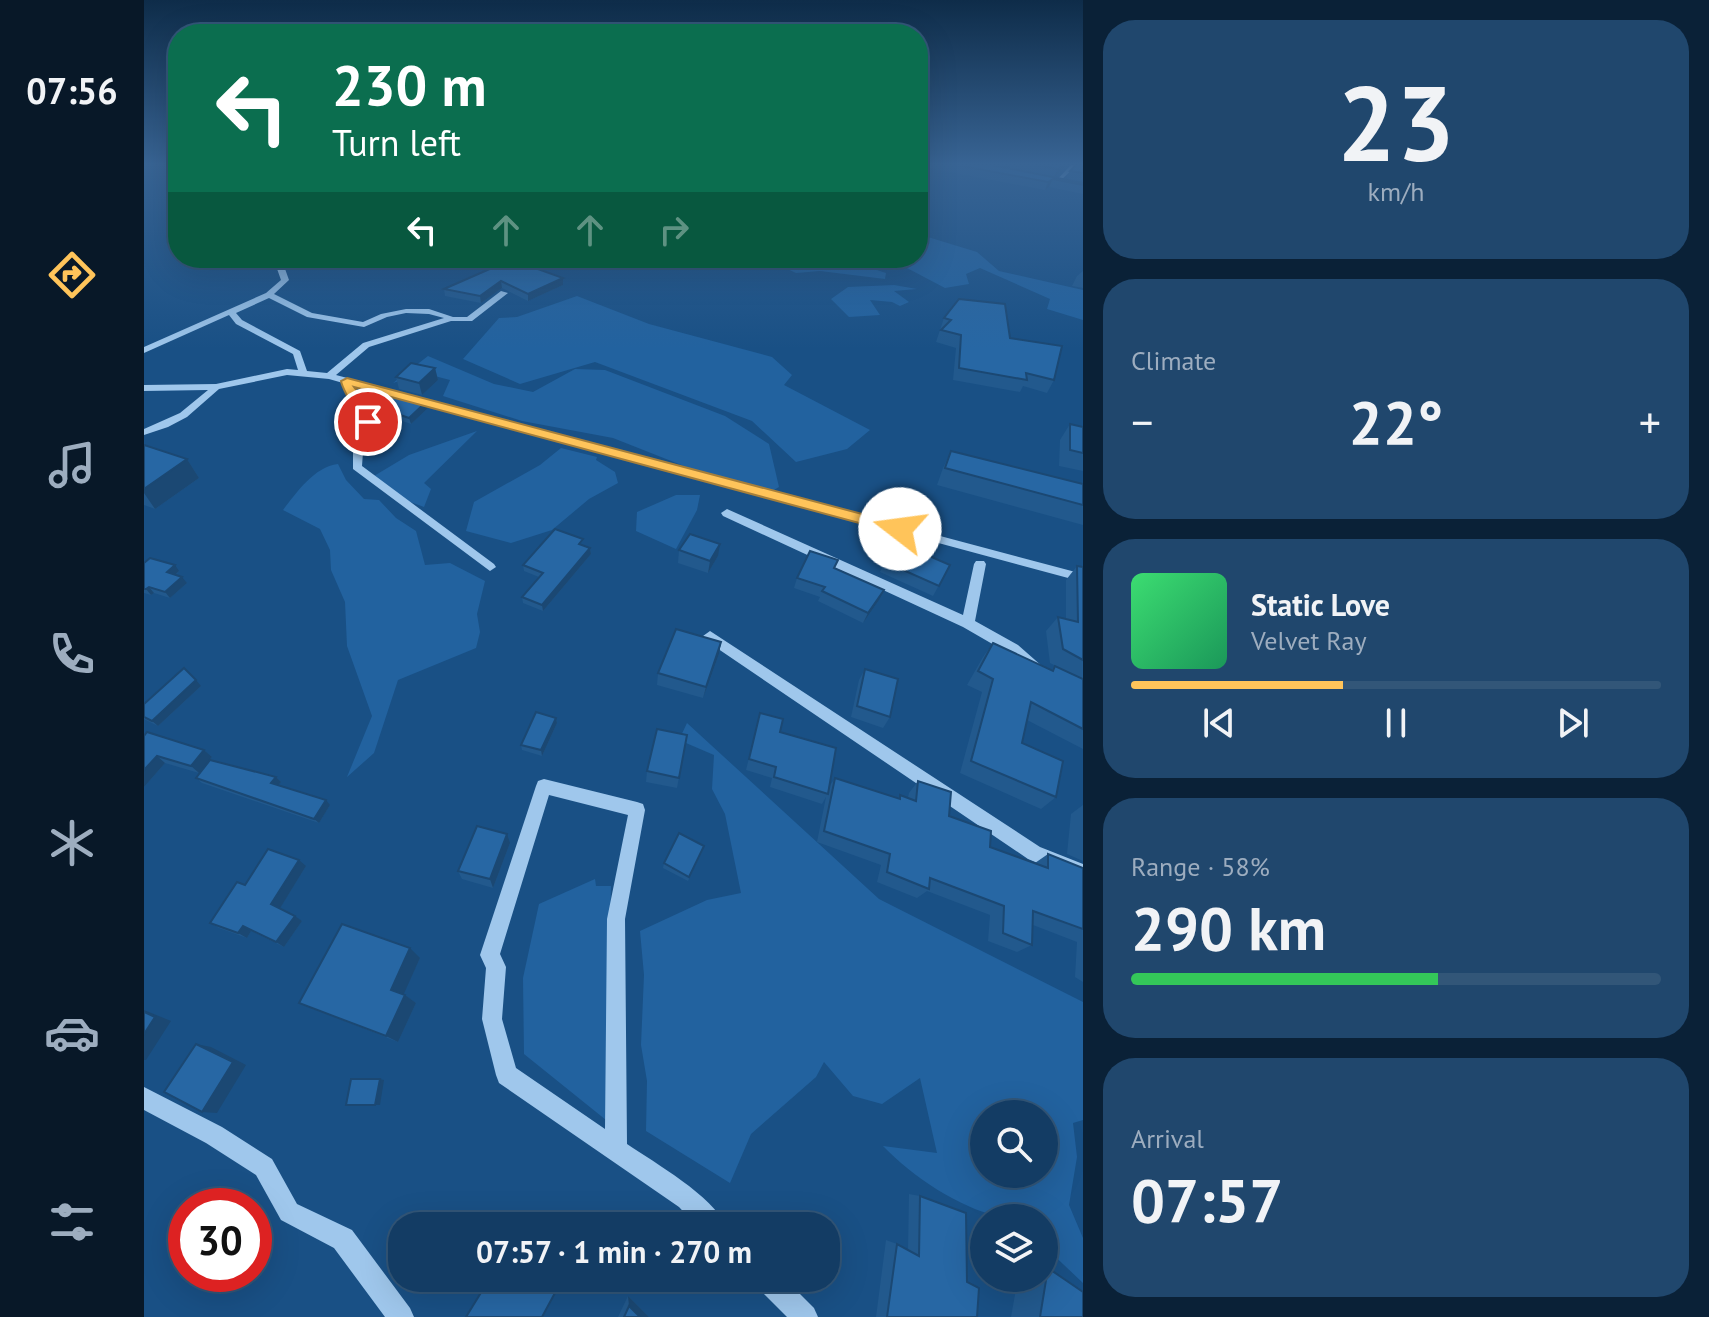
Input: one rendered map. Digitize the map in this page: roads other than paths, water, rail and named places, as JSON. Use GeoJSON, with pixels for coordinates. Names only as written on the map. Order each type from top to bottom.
{"type":"FeatureCollection","features":[{"type":"Feature","properties":{"kind":"street"},"geometry":{"type":"LineString","coordinates":[[144,350],[188,328],[269,295],[285,280],[281,268]]}},
{"type":"Feature","properties":{"kind":"street"},"geometry":{"type":"LineString","coordinates":[[329,376],[366,345],[450,319],[473,317],[504,293]]}},
{"type":"Feature","properties":{"kind":"street"},"geometry":{"type":"LineString","coordinates":[[269,295],[310,315],[364,325],[375,317],[405,311],[431,312],[450,319]]}},
{"type":"Feature","properties":{"kind":"street"},"geometry":{"type":"LineString","coordinates":[[231,312],[239,322],[297,353],[303,373]]}},
{"type":"Feature","properties":{"kind":"street"},"geometry":{"type":"LineString","coordinates":[[364,325],[366,345]]}},
{"type":"Feature","properties":{"kind":"street"},"geometry":{"type":"LineString","coordinates":[[144,388],[216,387],[272,373],[329,376],[1083,578]]}},
{"type":"Feature","properties":{"kind":"street"},"geometry":{"type":"LineString","coordinates":[[347,381],[368,422],[358,452],[357,467],[490,567]]}},
{"type":"Feature","properties":{"kind":"street"},"geometry":{"type":"LineString","coordinates":[[144,432],[166,426],[196,409],[216,387]]}},
{"type":"Feature","properties":{"kind":"street"},"geometry":{"type":"LineString","coordinates":[[727,513],[968,623],[1052,676]]}},
{"type":"Feature","properties":{"kind":"street"},"geometry":{"type":"LineString","coordinates":[[968,623],[980,564]]}},
{"type":"Feature","properties":{"kind":"street"},"geometry":{"type":"LineString","coordinates":[[710,636],[1034,853],[1083,873]]}},
{"type":"Feature","properties":{"kind":"street"},"geometry":{"type":"LineString","coordinates":[[616,1149],[616,919],[637,810],[544,786],[490,955],[496,967],[492,1019],[507,1075],[687,1199],[700,1212]]}},
{"type":"Feature","properties":{"kind":"street"},"geometry":{"type":"LineString","coordinates":[[144,1098],[214,1135],[264,1167],[289,1212],[343,1239],[401,1317]]}},
{"type":"Feature","properties":{"kind":"street"},"geometry":{"type":"LineString","coordinates":[[780,1292],[805,1317]]}}]}
